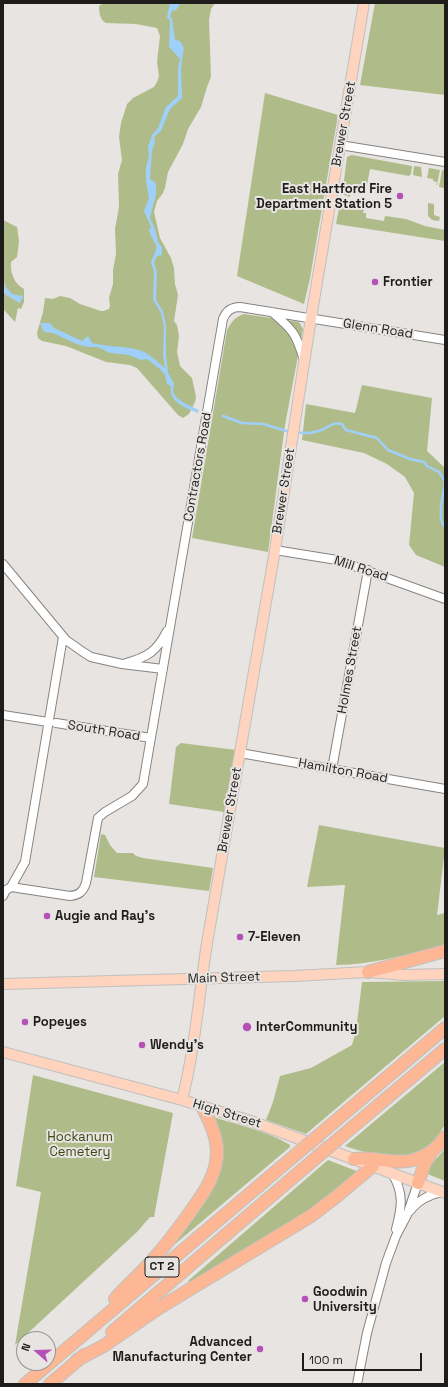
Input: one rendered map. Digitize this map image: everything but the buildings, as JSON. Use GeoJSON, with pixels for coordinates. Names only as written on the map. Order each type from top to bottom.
{"type":"FeatureCollection","features":[{"type":"Feature","properties":{"kind":"highway"},"geometry":{"type":"LineString","coordinates":[[368,972],[445,951]]}},
{"type":"Feature","properties":{"kind":"highway","name":"CT 2"},"geometry":{"type":"LineString","coordinates":[[25,1384],[445,1028]]}},
{"type":"Feature","properties":{"kind":"highway","name":"CT 2"},"geometry":{"type":"LineString","coordinates":[[50,1384],[445,1049]]}},
{"type":"Feature","properties":{"kind":"highway"},"geometry":{"type":"LineString","coordinates":[[93,1326],[108,1306],[163,1248],[190,1213],[210,1181],[216,1163],[217,1150],[213,1132],[202,1106]]}},
{"type":"Feature","properties":{"kind":"highway"},"geometry":{"type":"LineString","coordinates":[[418,1182],[425,1163],[445,1137]]}},
{"type":"Feature","properties":{"kind":"highway"},"geometry":{"type":"LineString","coordinates":[[354,1159],[370,1158],[394,1162],[406,1162],[420,1158],[432,1152]]}},
{"type":"Feature","properties":{"kind":"highway"},"geometry":{"type":"LineString","coordinates":[[78,1360],[105,1345],[159,1308],[311,1216],[336,1198],[374,1166]]}},
{"type":"Feature","properties":{"kind":"main road","name":"Brewer Street"},"geometry":{"type":"LineString","coordinates":[[182,1100],[207,943],[275,550],[311,318],[364,3]]}},
{"type":"Feature","properties":{"kind":"main road","name":"Main Street"},"geometry":{"type":"LineString","coordinates":[[3,984],[294,976],[368,972],[401,975],[445,974]]}},
{"type":"Feature","properties":{"kind":"main road","name":"High Street"},"geometry":{"type":"LineString","coordinates":[[3,1052],[182,1100],[268,1126],[444,1192]]}},
{"type":"Feature","properties":{"kind":"street"},"geometry":{"type":"LineString","coordinates":[[340,145],[445,162]]}},
{"type":"Feature","properties":{"kind":"street","name":"Contractors Road"},"geometry":{"type":"LineString","coordinates":[[11,887],[70,896],[79,894],[84,889],[86,883],[98,818],[105,812],[132,796],[143,784],[223,319],[227,311],[235,307],[311,318]]}},
{"type":"Feature","properties":{"kind":"street"},"geometry":{"type":"LineString","coordinates":[[272,312],[294,333],[305,361]]}},
{"type":"Feature","properties":{"kind":"street","name":"Glenn Road"},"geometry":{"type":"LineString","coordinates":[[311,318],[445,340]]}},
{"type":"Feature","properties":{"kind":"street","name":"Mill Road"},"geometry":{"type":"LineString","coordinates":[[275,550],[337,560],[445,599]]}},
{"type":"Feature","properties":{"kind":"street"},"geometry":{"type":"LineString","coordinates":[[3,564],[66,640],[91,657],[122,664],[163,670]]}},
{"type":"Feature","properties":{"kind":"street","name":"Holmes Street"},"geometry":{"type":"LineString","coordinates":[[332,769],[368,570]]}},
{"type":"Feature","properties":{"kind":"street"},"geometry":{"type":"LineString","coordinates":[[122,664],[144,657],[151,653],[159,645],[171,625]]}},
{"type":"Feature","properties":{"kind":"street"},"geometry":{"type":"LineString","coordinates":[[3,896],[6,890],[11,887],[25,862],[52,723],[63,636]]}},
{"type":"Feature","properties":{"kind":"street","name":"South Road"},"geometry":{"type":"LineString","coordinates":[[3,715],[151,738]]}},
{"type":"Feature","properties":{"kind":"street","name":"Hamilton Road"},"geometry":{"type":"LineString","coordinates":[[240,753],[445,789]]}},
{"type":"Feature","properties":{"kind":"street"},"geometry":{"type":"LineString","coordinates":[[357,1384],[366,1332],[401,1205],[398,1185],[392,1173]]}},
{"type":"Feature","properties":{"kind":"street"},"geometry":{"type":"LineString","coordinates":[[407,1215],[418,1182]]}},
{"type":"Feature","properties":{"kind":"street"},"geometry":{"type":"LineString","coordinates":[[386,1263],[396,1236],[411,1209],[422,1199],[444,1192]]}},
{"type":"Feature","properties":{"kind":"green space"},"geometry":{"type":"Polygon","coordinates":[[[104,3],[215,3],[211,9],[209,20],[211,77],[201,107],[188,129],[183,144],[168,172],[165,188],[157,201],[154,212],[160,238],[171,258],[174,268],[175,284],[178,295],[174,321],[177,325],[179,336],[177,352],[180,366],[192,378],[196,397],[189,414],[183,418],[178,415],[137,368],[130,365],[106,362],[66,346],[42,341],[38,338],[37,333],[45,298],[53,299],[60,296],[70,298],[80,304],[101,311],[109,309],[109,298],[113,284],[113,270],[116,254],[115,229],[119,207],[118,174],[122,160],[119,137],[121,123],[127,104],[133,98],[154,87],[159,76],[157,62],[160,36],[157,28],[136,24],[106,23],[101,18],[99,11],[99,6],[104,3]]]}},
{"type":"Feature","properties":{"kind":"green space"},"geometry":{"type":"Polygon","coordinates":[[[375,3],[445,3],[445,95],[360,85],[375,3]]]}},
{"type":"Feature","properties":{"kind":"green space"},"geometry":{"type":"Polygon","coordinates":[[[265,93],[338,115],[310,278],[304,304],[237,276],[265,93]]]}},
{"type":"Feature","properties":{"kind":"green space"},"geometry":{"type":"Polygon","coordinates":[[[352,155],[412,166],[411,174],[409,176],[370,169],[366,190],[343,187],[347,157],[352,155]]]}},
{"type":"Feature","properties":{"kind":"green space"},"geometry":{"type":"Polygon","coordinates":[[[414,166],[421,167],[422,177],[413,175],[414,166]]]}},
{"type":"Feature","properties":{"kind":"green space"},"geometry":{"type":"Polygon","coordinates":[[[429,168],[440,170],[437,185],[437,182],[433,181],[433,179],[427,178],[429,168]]]}},
{"type":"Feature","properties":{"kind":"green space"},"geometry":{"type":"Polygon","coordinates":[[[442,170],[445,171],[444,188],[439,187],[442,170]]]}},
{"type":"Feature","properties":{"kind":"green space"},"geometry":{"type":"Polygon","coordinates":[[[342,189],[351,190],[350,197],[341,194],[342,189]]]}},
{"type":"Feature","properties":{"kind":"green space"},"geometry":{"type":"Polygon","coordinates":[[[428,203],[434,204],[434,215],[440,217],[439,221],[432,220],[428,216],[428,203]]]}},
{"type":"Feature","properties":{"kind":"green space"},"geometry":{"type":"Polygon","coordinates":[[[339,208],[364,210],[363,213],[366,213],[366,218],[384,221],[385,216],[406,219],[425,226],[445,230],[445,241],[336,224],[339,208]]]}},
{"type":"Feature","properties":{"kind":"green space"},"geometry":{"type":"Polygon","coordinates":[[[3,220],[17,227],[19,241],[17,257],[11,262],[11,266],[15,281],[24,289],[24,302],[21,309],[18,308],[15,322],[3,309],[3,289],[5,294],[20,303],[6,288],[3,281],[3,220]]]}},
{"type":"Feature","properties":{"kind":"green space"},"geometry":{"type":"Polygon","coordinates":[[[244,314],[299,322],[303,329],[285,425],[268,552],[192,538],[227,330],[230,324],[238,316],[244,314]]]}},
{"type":"Feature","properties":{"kind":"green space"},"geometry":{"type":"Polygon","coordinates":[[[362,385],[432,398],[427,451],[445,468],[445,567],[416,555],[409,545],[414,493],[405,477],[387,464],[364,453],[302,440],[306,404],[355,413],[362,385]]]}},
{"type":"Feature","properties":{"kind":"green space"},"geometry":{"type":"Polygon","coordinates":[[[181,743],[236,750],[224,812],[169,804],[176,747],[181,743]]]}},
{"type":"Feature","properties":{"kind":"green space"},"geometry":{"type":"Polygon","coordinates":[[[319,825],[445,848],[437,915],[445,913],[445,944],[401,956],[349,965],[336,965],[345,885],[307,887],[319,825]]]}},
{"type":"Feature","properties":{"kind":"green space"},"geometry":{"type":"Polygon","coordinates":[[[101,834],[105,835],[110,845],[117,853],[133,853],[136,856],[143,858],[213,868],[209,891],[94,877],[101,834]]]}},
{"type":"Feature","properties":{"kind":"green space"},"geometry":{"type":"Polygon","coordinates":[[[445,981],[445,1016],[306,1134],[266,1120],[273,1102],[280,1076],[311,1068],[352,1045],[356,1031],[362,982],[445,981]]]}},
{"type":"Feature","properties":{"kind":"green space"},"geometry":{"type":"Polygon","coordinates":[[[445,1062],[445,1124],[436,1138],[426,1147],[414,1153],[401,1156],[387,1156],[359,1151],[345,1146],[445,1062]]]}},
{"type":"Feature","properties":{"kind":"green space","name":"Hockanum Cemetery"},"geometry":{"type":"Polygon","coordinates":[[[33,1075],[173,1113],[154,1217],[150,1217],[137,1232],[30,1331],[17,1331],[41,1192],[16,1186],[33,1075]]]}},
{"type":"Feature","properties":{"kind":"green space"},"geometry":{"type":"Polygon","coordinates":[[[213,1117],[262,1132],[281,1140],[290,1145],[290,1147],[168,1250],[213,1184],[213,1117]]]}},
{"type":"Feature","properties":{"kind":"green space"},"geometry":{"type":"Polygon","coordinates":[[[445,1149],[445,1181],[425,1173],[445,1149]]]}},
{"type":"Feature","properties":{"kind":"green space"},"geometry":{"type":"Polygon","coordinates":[[[328,1160],[359,1172],[313,1211],[249,1250],[190,1282],[188,1281],[328,1160]]]}},
{"type":"Feature","properties":{"kind":"water"},"geometry":{"type":"Polygon","coordinates":[[[170,3],[181,3],[176,10],[172,11],[170,16],[172,18],[175,40],[180,41],[184,48],[181,67],[182,98],[170,109],[161,131],[154,137],[155,142],[152,151],[150,179],[156,183],[156,194],[150,218],[155,229],[158,242],[162,247],[162,255],[157,256],[154,263],[157,272],[156,300],[163,311],[166,326],[166,355],[168,373],[174,384],[173,392],[176,397],[184,403],[199,410],[198,413],[179,404],[175,400],[172,396],[171,386],[167,384],[165,375],[147,359],[141,360],[129,355],[110,353],[98,347],[79,345],[53,333],[44,332],[40,323],[50,323],[54,328],[82,341],[88,336],[92,343],[143,351],[165,368],[163,355],[164,327],[161,313],[153,300],[154,272],[151,262],[156,250],[156,245],[151,236],[149,230],[151,227],[144,211],[149,198],[146,181],[146,167],[149,157],[148,147],[152,135],[158,128],[166,107],[178,96],[178,68],[180,59],[169,47],[170,21],[167,17],[170,3]]]}},
{"type":"Feature","properties":{"kind":"water"},"geometry":{"type":"Polygon","coordinates":[[[3,281],[11,294],[23,296],[20,303],[5,294],[3,281]]]}},
{"type":"Feature","properties":{"kind":"waterway"},"geometry":{"type":"LineString","coordinates":[[223,416],[242,423],[263,424],[290,432]]}},
{"type":"Feature","properties":{"kind":"waterway"},"geometry":{"type":"LineString","coordinates":[[295,432],[314,432],[339,423],[342,424],[346,430],[377,438],[388,450],[410,459],[424,462],[427,466],[439,472],[445,481],[441,506],[441,518],[445,527]]}},
{"type":"Feature","properties":{"kind":"place","name":"East Hartford Fire Department Station 5"},"geometry":{"type":"Point","coordinates":[400,196]}},
{"type":"Feature","properties":{"kind":"place","name":"Frontier"},"geometry":{"type":"Point","coordinates":[375,282]}},
{"type":"Feature","properties":{"kind":"place","name":"Augie and Ray's"},"geometry":{"type":"Point","coordinates":[47,916]}},
{"type":"Feature","properties":{"kind":"place","name":"7-Eleven"},"geometry":{"type":"Point","coordinates":[240,937]}},
{"type":"Feature","properties":{"kind":"place","name":"Popeyes"},"geometry":{"type":"Point","coordinates":[25,1022]}},
{"type":"Feature","properties":{"kind":"place","name":"InterCommunity"},"geometry":{"type":"Point","coordinates":[247,1027]}},
{"type":"Feature","properties":{"kind":"place","name":"Wendy's"},"geometry":{"type":"Point","coordinates":[142,1045]}},
{"type":"Feature","properties":{"kind":"place","name":"Goodwin University"},"geometry":{"type":"Point","coordinates":[305,1299]}},
{"type":"Feature","properties":{"kind":"place","name":"Advanced Manufacturing Center"},"geometry":{"type":"Point","coordinates":[260,1349]}}]}
